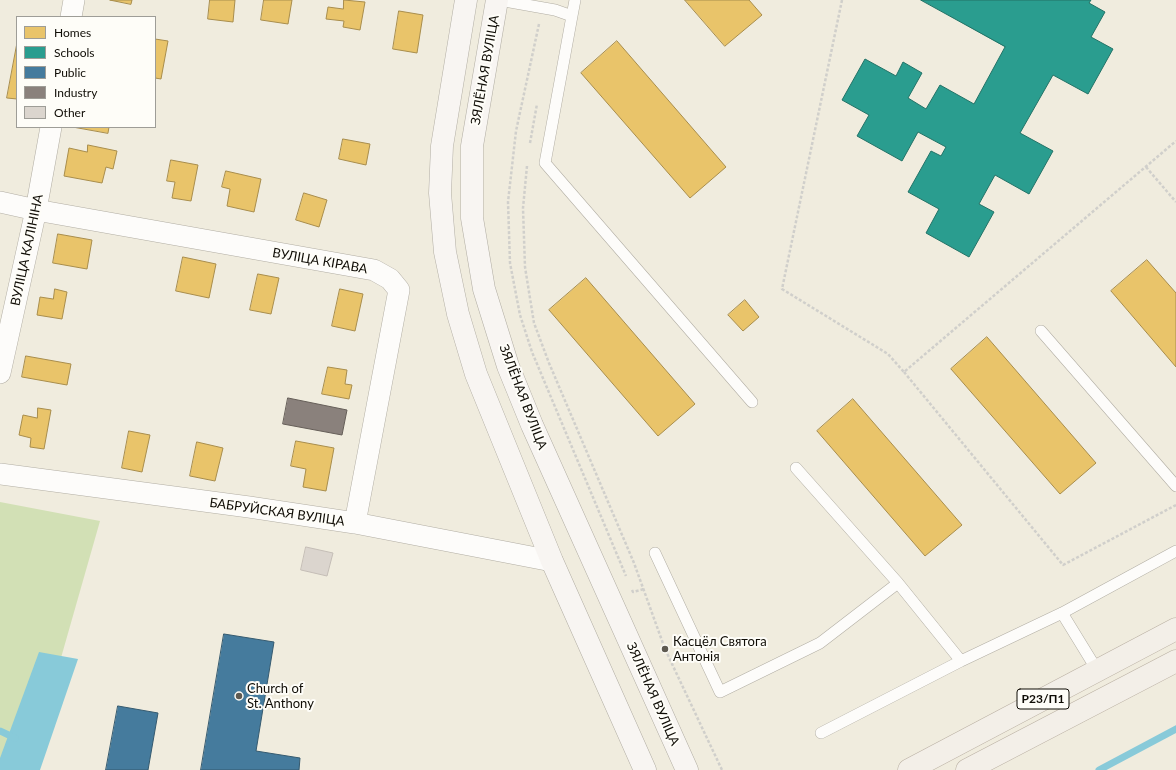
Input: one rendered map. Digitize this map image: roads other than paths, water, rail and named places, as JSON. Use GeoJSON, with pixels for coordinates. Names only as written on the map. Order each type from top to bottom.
{"type":"FeatureCollection","features":[{"type":"Feature","properties":{"kind":"main road","name":"Р23/П1"},"geometry":{"type":"LineString","coordinates":[[909,770],[1176,629]]}},
{"type":"Feature","properties":{"kind":"main road","name":"Р23/П1"},"geometry":{"type":"LineString","coordinates":[[967,770],[1176,662]]}},
{"type":"Feature","properties":{"kind":"street"},"geometry":{"type":"LineString","coordinates":[[71,16],[74,0]]}},
{"type":"Feature","properties":{"kind":"street"},"geometry":{"type":"LineString","coordinates":[[466,0],[442,146],[440,192],[445,252],[458,314],[476,374],[552,561],[645,770]]}},
{"type":"Feature","properties":{"kind":"street","name":"ЗЯЛЁНАЯ ВУЛІЦА"},"geometry":{"type":"LineString","coordinates":[[498,0],[472,146],[472,218],[484,289],[508,366],[532,424],[687,770]]}},
{"type":"Feature","properties":{"kind":"street","name":"ВУЛІЦА КАЛІНІНА"},"geometry":{"type":"LineString","coordinates":[[0,373],[36,210],[51,128]]}},
{"type":"Feature","properties":{"kind":"street","name":"ВУЛІЦА КІРАВА"},"geometry":{"type":"LineString","coordinates":[[0,202],[36,210],[374,270],[390,279],[399,290],[355,523]]}},
{"type":"Feature","properties":{"kind":"street","name":"БАБРУЙСКАЯ ВУЛІЦА"},"geometry":{"type":"LineString","coordinates":[[0,474],[249,507],[355,523],[552,561]]}},
{"type":"Feature","properties":{"kind":"lane"},"geometry":{"type":"LineString","coordinates":[[498,0],[542,9],[555,10],[572,16]]}},
{"type":"Feature","properties":{"kind":"lane"},"geometry":{"type":"LineString","coordinates":[[575,0],[545,163],[752,402]]}},
{"type":"Feature","properties":{"kind":"lane"},"geometry":{"type":"LineString","coordinates":[[1041,331],[1176,486]]}},
{"type":"Feature","properties":{"kind":"lane"},"geometry":{"type":"LineString","coordinates":[[796,468],[898,583],[961,661]]}},
{"type":"Feature","properties":{"kind":"lane"},"geometry":{"type":"LineString","coordinates":[[821,733],[961,661],[1062,613],[1176,551]]}},
{"type":"Feature","properties":{"kind":"lane"},"geometry":{"type":"LineString","coordinates":[[655,553],[720,692],[820,643],[898,583]]}},
{"type":"Feature","properties":{"kind":"lane"},"geometry":{"type":"LineString","coordinates":[[1062,613],[1097,670]]}},
{"type":"Feature","properties":{"kind":"water"},"geometry":{"type":"Polygon","coordinates":[[[39,652],[78,659],[40,770],[0,770],[0,758],[39,652]]]}},
{"type":"Feature","properties":{"kind":"waterway"},"geometry":{"type":"LineString","coordinates":[[1099,770],[1176,729]]}},
{"type":"Feature","properties":{"kind":"waterway"},"geometry":{"type":"LineString","coordinates":[[0,731],[15,738]]}},
{"type":"Feature","properties":{"kind":"place","name":"Касцёл Святога Антонія"},"geometry":{"type":"Point","coordinates":[665,649]}},
{"type":"Feature","properties":{"kind":"place","name":"Church of St. Anthony"},"geometry":{"type":"Point","coordinates":[239,696]}}]}
